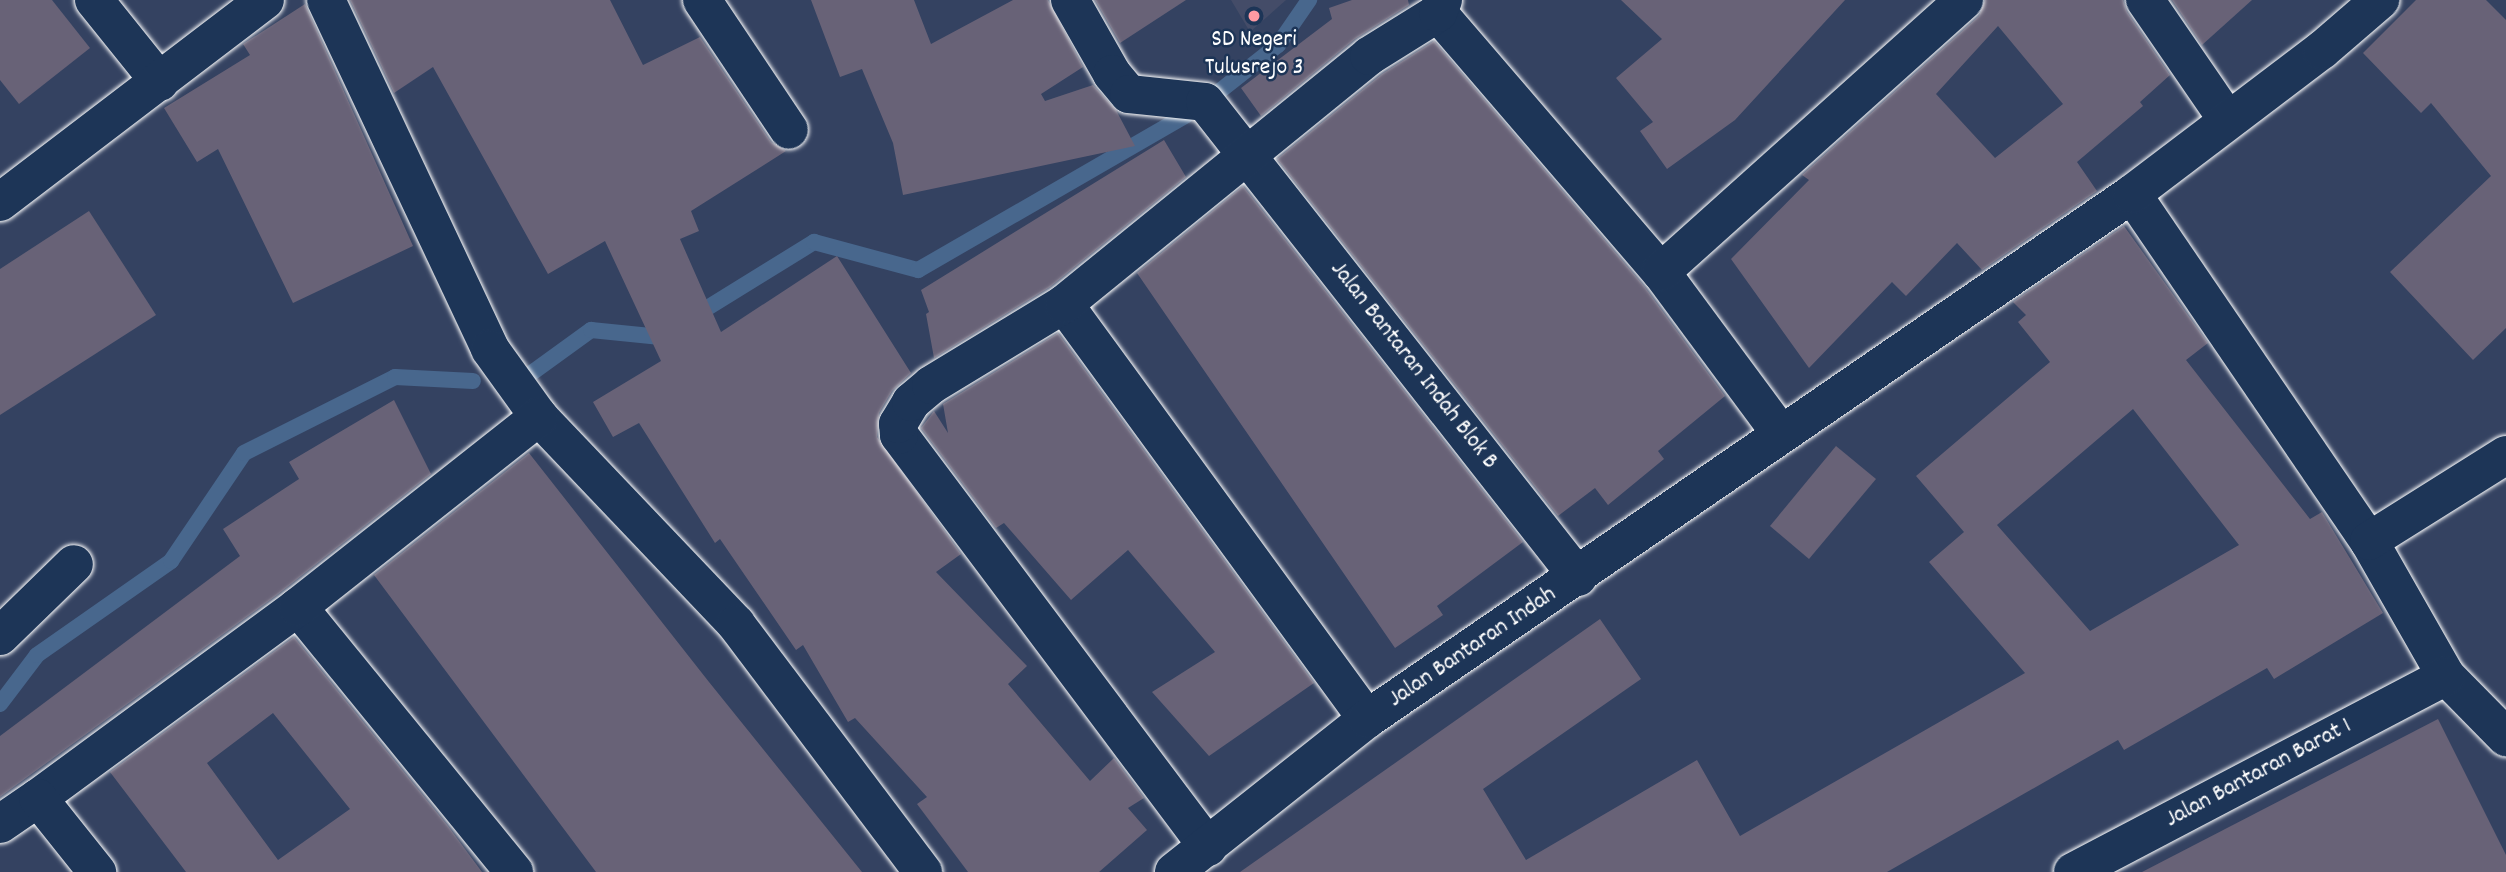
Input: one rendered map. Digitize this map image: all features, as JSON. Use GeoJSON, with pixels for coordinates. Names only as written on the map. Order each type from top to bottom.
{"type":"FeatureCollection","features":[{"type":"Feature","properties":{"kind":"street"},"geometry":{"type":"LineString","coordinates":[[94,0],[160,82]]}},
{"type":"Feature","properties":{"kind":"street"},"geometry":{"type":"LineString","coordinates":[[0,202],[265,0]]}},
{"type":"Feature","properties":{"kind":"street"},"geometry":{"type":"LineString","coordinates":[[326,0],[489,349],[539,417],[736,624],[923,872]]}},
{"type":"Feature","properties":{"kind":"street"},"geometry":{"type":"LineString","coordinates":[[702,0],[789,130]]}},
{"type":"Feature","properties":{"kind":"street","name":"Jalan Bantaran Indah Blok B"},"geometry":{"type":"LineString","coordinates":[[1070,0],[1112,74],[1129,94],[1205,102],[1249,154],[1578,577]]}},
{"type":"Feature","properties":{"kind":"street"},"geometry":{"type":"LineString","coordinates":[[1661,272],[1964,0]]}},
{"type":"Feature","properties":{"kind":"street"},"geometry":{"type":"LineString","coordinates":[[2145,0],[2227,118]]}},
{"type":"Feature","properties":{"kind":"street","name":"Jalan Bantaran Indah"},"geometry":{"type":"LineString","coordinates":[[1174,872],[1367,719],[1578,577],[1780,433],[2132,194],[2227,118],[2322,50],[2380,0]]}},
{"type":"Feature","properties":{"kind":"street"},"geometry":{"type":"LineString","coordinates":[[1208,847],[899,435],[901,415],[931,385],[1064,304],[1369,56],[1441,7],[1661,272],[1780,433]]}},
{"type":"Feature","properties":{"kind":"street"},"geometry":{"type":"LineString","coordinates":[[2132,194],[2370,541],[2446,676],[2506,737]]}},
{"type":"Feature","properties":{"kind":"street"},"geometry":{"type":"LineString","coordinates":[[1064,304],[1367,719]]}},
{"type":"Feature","properties":{"kind":"street"},"geometry":{"type":"LineString","coordinates":[[0,824],[298,607],[539,417]]}},
{"type":"Feature","properties":{"kind":"street"},"geometry":{"type":"LineString","coordinates":[[2370,541],[2506,454]]}},
{"type":"Feature","properties":{"kind":"street"},"geometry":{"type":"LineString","coordinates":[[0,636],[74,564]]}},
{"type":"Feature","properties":{"kind":"street"},"geometry":{"type":"LineString","coordinates":[[298,607],[514,872]]}},
{"type":"Feature","properties":{"kind":"street","name":"Jalan Bantaran Barat 1"},"geometry":{"type":"LineString","coordinates":[[2073,872],[2446,676]]}},
{"type":"Feature","properties":{"kind":"street"},"geometry":{"type":"LineString","coordinates":[[38,798],[97,872]]}},
{"type":"Feature","properties":{"kind":"shaded area","name":"SD Negeri Tulusrejo 3"},"geometry":{"type":"Polygon","coordinates":[[[1231,0],[1286,0],[1250,32],[1231,0]]]}},
{"type":"Feature","properties":{"kind":"building"},"geometry":{"type":"Polygon","coordinates":[[[0,0],[52,0],[90,48],[19,104],[0,80],[0,0]]]}},
{"type":"Feature","properties":{"kind":"building"},"geometry":{"type":"Polygon","coordinates":[[[350,0],[610,0],[643,65],[700,37],[771,142],[786,151],[691,211],[699,231],[680,239],[721,332],[837,256],[911,373],[892,391],[879,413],[877,437],[961,554],[936,572],[1027,666],[1008,684],[1090,781],[1114,758],[1144,798],[1128,808],[1147,830],[1099,872],[968,872],[917,804],[927,797],[855,718],[848,722],[803,645],[796,650],[720,539],[715,543],[639,423],[613,437],[593,402],[661,361],[605,241],[548,274],[433,67],[394,93],[350,0]]]}},
{"type":"Feature","properties":{"kind":"building"},"geometry":{"type":"Polygon","coordinates":[[[811,0],[914,0],[931,44],[1013,0],[1048,0],[1083,67],[1041,94],[1045,101],[1093,85],[1116,110],[1135,146],[903,195],[893,143],[862,69],[840,77],[811,0]]]}},
{"type":"Feature","properties":{"kind":"building"},"geometry":{"type":"Polygon","coordinates":[[[1095,0],[1186,0],[1120,43],[1095,0]]]}},
{"type":"Feature","properties":{"kind":"building"},"geometry":{"type":"Polygon","coordinates":[[[1352,0],[1408,0],[1409,5],[1355,39],[1261,116],[1241,88],[1332,19],[1329,8],[1352,0]]]}},
{"type":"Feature","properties":{"kind":"building"},"geometry":{"type":"Polygon","coordinates":[[[1621,0],[1845,0],[1735,120],[1667,169],[1640,131],[1653,122],[1616,78],[1662,39],[1621,0]]]}},
{"type":"Feature","properties":{"kind":"building"},"geometry":{"type":"Polygon","coordinates":[[[1985,0],[2123,0],[2127,12],[2170,75],[2140,102],[2143,106],[2077,162],[2097,191],[1982,270],[1957,243],[1906,296],[1892,282],[1809,368],[1731,259],[1809,180],[1802,175],[1979,16],[1985,0]],[[1998,26],[1936,94],[1995,158],[2063,104],[1998,26]]]}},
{"type":"Feature","properties":{"kind":"building"},"geometry":{"type":"Polygon","coordinates":[[[2172,0],[2252,0],[2202,45],[2172,0]]]}},
{"type":"Feature","properties":{"kind":"building"},"geometry":{"type":"Polygon","coordinates":[[[2416,0],[2486,0],[2506,20],[2506,328],[2473,360],[2390,272],[2491,176],[2431,103],[2421,113],[2363,53],[2416,0]]]}},
{"type":"Feature","properties":{"kind":"building"},"geometry":{"type":"Polygon","coordinates":[[[305,4],[413,246],[293,303],[218,149],[197,162],[164,108],[250,55],[243,44],[305,4]]]}},
{"type":"Feature","properties":{"kind":"building"},"geometry":{"type":"Polygon","coordinates":[[[1434,41],[1644,286],[1725,396],[1658,451],[1664,459],[1608,505],[1595,488],[1558,516],[1277,159],[1382,74],[1434,41]]]}},
{"type":"Feature","properties":{"kind":"building"},"geometry":{"type":"Polygon","coordinates":[[[1164,140],[1186,177],[1050,287],[934,358],[926,314],[929,312],[921,290],[1164,140]]]}},
{"type":"Feature","properties":{"kind":"building"},"geometry":{"type":"Polygon","coordinates":[[[1243,186],[1523,542],[1437,606],[1443,615],[1395,648],[1137,273],[1243,186]]]}},
{"type":"Feature","properties":{"kind":"building"},"geometry":{"type":"Polygon","coordinates":[[[89,211],[156,315],[0,415],[0,269],[89,211]]]}},
{"type":"Feature","properties":{"kind":"building"},"geometry":{"type":"Polygon","coordinates":[[[2124,226],[2208,343],[2186,360],[2310,519],[2322,512],[2383,613],[2274,679],[2267,668],[2124,750],[2118,740],[1887,872],[1240,872],[1600,619],[1641,679],[1483,789],[1526,860],[1697,760],[1740,836],[2025,673],[1929,562],[1964,532],[1916,476],[2050,362],[2018,322],[2026,315],[2013,302],[2124,226]],[[2133,409],[1997,525],[2090,631],[2239,545],[2133,409]]]}},
{"type":"Feature","properties":{"kind":"building"},"geometry":{"type":"Polygon","coordinates":[[[1058,333],[1314,683],[1209,756],[1152,692],[1215,652],[1128,550],[1071,600],[1004,523],[996,528],[921,428],[934,411],[948,433],[943,404],[1058,333]]]}},
{"type":"Feature","properties":{"kind":"building"},"geometry":{"type":"Polygon","coordinates":[[[394,400],[431,474],[277,595],[0,797],[0,736],[240,556],[223,529],[299,479],[289,462],[394,400]]]}},
{"type":"Feature","properties":{"kind":"building"},"geometry":{"type":"Polygon","coordinates":[[[1836,446],[1876,479],[1809,559],[1770,526],[1836,446]]]}},
{"type":"Feature","properties":{"kind":"building"},"geometry":{"type":"Polygon","coordinates":[[[529,453],[862,872],[596,872],[374,575],[529,453]]]}},
{"type":"Feature","properties":{"kind":"building"},"geometry":{"type":"Polygon","coordinates":[[[294,637],[448,826],[482,872],[186,872],[110,772],[294,637]],[[273,713],[207,763],[278,860],[350,809],[273,713]]]}},
{"type":"Feature","properties":{"kind":"building"},"geometry":{"type":"Polygon","coordinates":[[[2438,719],[2506,855],[2506,872],[2142,872],[2438,719]]]}},
{"type":"Feature","properties":{"kind":"waterway"},"geometry":{"type":"LineString","coordinates":[[1216,94],[1278,45],[1309,0]]}},
{"type":"Feature","properties":{"kind":"waterway"},"geometry":{"type":"LineString","coordinates":[[691,318],[814,242],[918,270],[1186,115]]}},
{"type":"Feature","properties":{"kind":"waterway"},"geometry":{"type":"LineString","coordinates":[[533,372],[591,330],[661,337],[669,332]]}},
{"type":"Feature","properties":{"kind":"waterway"},"geometry":{"type":"LineString","coordinates":[[0,704],[37,655],[171,561],[244,453],[395,377],[473,381]]}},
{"type":"Feature","properties":{"kind":"place","name":"SD Negeri Tulusrejo 3"},"geometry":{"type":"Point","coordinates":[1254,16]}}]}
